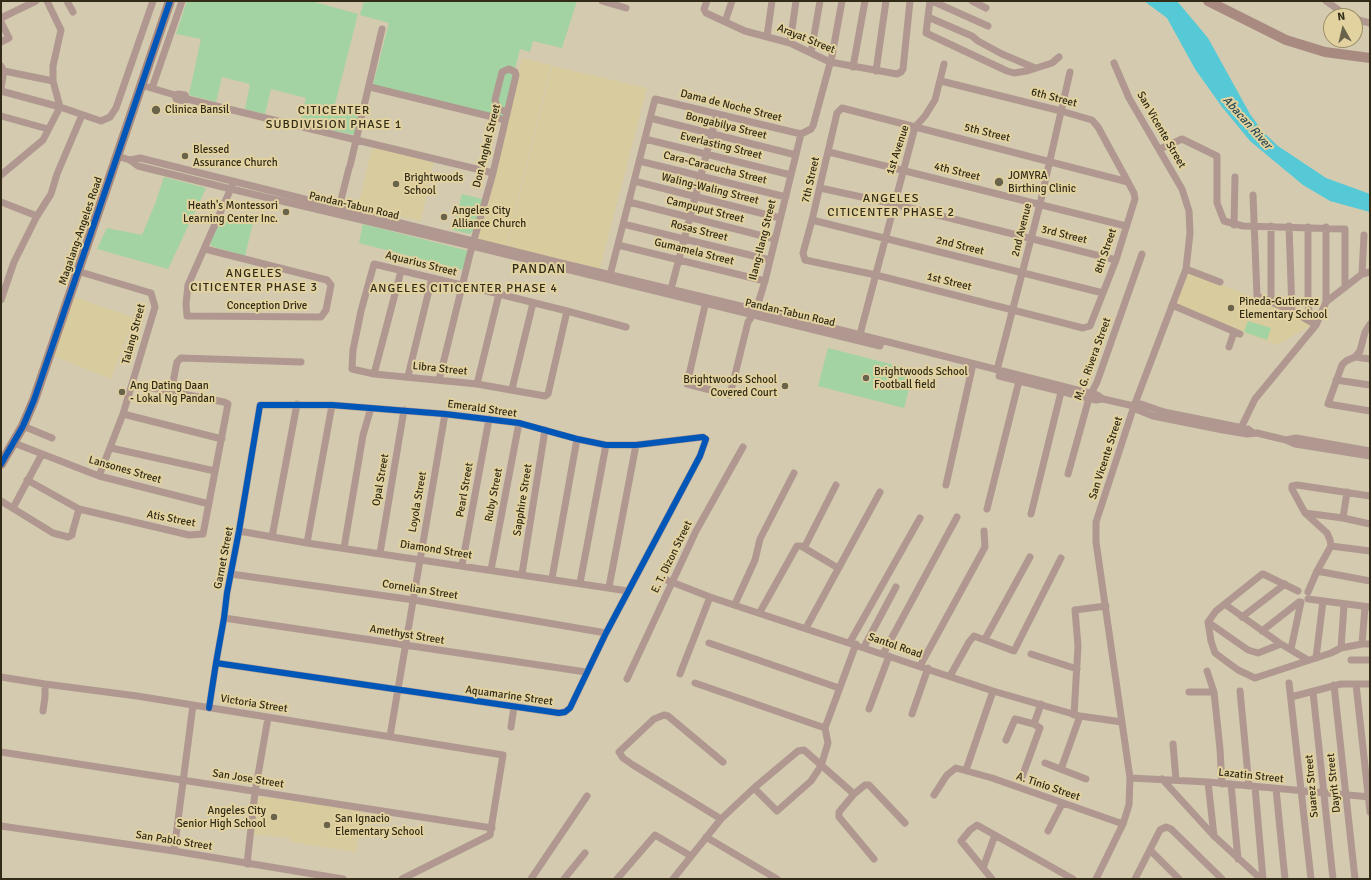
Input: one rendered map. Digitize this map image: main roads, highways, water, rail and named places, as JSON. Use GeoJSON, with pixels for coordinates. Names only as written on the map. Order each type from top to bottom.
{"type":"FeatureCollection","features":[{"type":"Feature","properties":{"kind":"main road","name":"Magalang-Angeles Road"},"geometry":{"type":"LineString","coordinates":[[2,462],[23,426],[34,400],[170,1]]}},
{"type":"Feature","properties":{"kind":"main road"},"geometry":{"type":"LineString","coordinates":[[1208,1],[1286,40],[1325,52],[1370,58]]}},
{"type":"Feature","properties":{"kind":"water","name":"Abacan River"},"geometry":{"type":"Polygon","coordinates":[[[1144,1],[1177,1],[1208,38],[1250,114],[1263,132],[1278,146],[1326,178],[1370,194],[1370,212],[1330,201],[1303,185],[1250,141],[1222,107],[1195,69],[1167,18],[1144,1]]]}},
{"type":"Feature","properties":{"kind":"place","name":"Clinica Bansil"},"geometry":{"type":"Point","coordinates":[156,110]}},
{"type":"Feature","properties":{"kind":"place","name":"Blessed Assurance Church"},"geometry":{"type":"Point","coordinates":[185,156]}},
{"type":"Feature","properties":{"kind":"place","name":"JOMYRA Birthing Clinic"},"geometry":{"type":"Point","coordinates":[999,182]}},
{"type":"Feature","properties":{"kind":"place","name":"Brightwoods School"},"geometry":{"type":"Point","coordinates":[396,184]}},
{"type":"Feature","properties":{"kind":"place","name":"Heath's Montessori Learning Center Inc."},"geometry":{"type":"Point","coordinates":[286,212]}},
{"type":"Feature","properties":{"kind":"place","name":"Angeles City Alliance Church"},"geometry":{"type":"Point","coordinates":[444,217]}},
{"type":"Feature","properties":{"kind":"place","name":"Pineda-Gutierrez Elementary School"},"geometry":{"type":"Point","coordinates":[1231,308]}},
{"type":"Feature","properties":{"kind":"place","name":"Brightwoods School Football field"},"geometry":{"type":"Point","coordinates":[866,378]}},
{"type":"Feature","properties":{"kind":"place","name":"Brightwoods School Covered Court"},"geometry":{"type":"Point","coordinates":[785,386]}},
{"type":"Feature","properties":{"kind":"place","name":"Ang Dating Daan - Lokal Ng Pandan"},"geometry":{"type":"Point","coordinates":[122,392]}},
{"type":"Feature","properties":{"kind":"place","name":"Angeles City Senior High School"},"geometry":{"type":"Point","coordinates":[274,817]}},
{"type":"Feature","properties":{"kind":"place","name":"San Ignacio Elementary School"},"geometry":{"type":"Point","coordinates":[327,825]}},
{"type":"Feature","properties":{"kind":"district","name":"CITICENTER SUBDIVISION PHASE 1"},"geometry":{"type":"Point","coordinates":[334,118]}},
{"type":"Feature","properties":{"kind":"district","name":"ANGELES CITICENTER PHASE 2"},"geometry":{"type":"Point","coordinates":[891,206]}},
{"type":"Feature","properties":{"kind":"district","name":"PANDAN"},"geometry":{"type":"Point","coordinates":[539,270]}},
{"type":"Feature","properties":{"kind":"district","name":"ANGELES CITICENTER PHASE 3"},"geometry":{"type":"Point","coordinates":[254,281]}},
{"type":"Feature","properties":{"kind":"district","name":"ANGELES CITICENTER PHASE 4"},"geometry":{"type":"Point","coordinates":[464,289]}}]}
